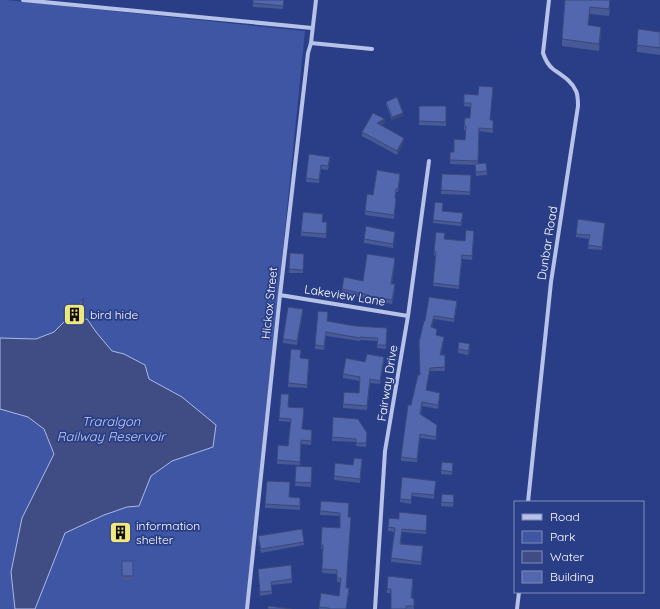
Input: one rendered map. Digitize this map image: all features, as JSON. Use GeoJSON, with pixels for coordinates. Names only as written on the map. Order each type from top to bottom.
{"type":"FeatureCollection","features":[{"type":"Feature","properties":{"kind":"street"},"geometry":{"type":"LineString","coordinates":[[23,0],[312,28]]}},
{"type":"Feature","properties":{"kind":"street"},"geometry":{"type":"LineString","coordinates":[[77,0],[77,6]]}},
{"type":"Feature","properties":{"kind":"street","name":"Hickox Street"},"geometry":{"type":"LineString","coordinates":[[247,609],[280,295],[308,53],[311,44],[316,0]]}},
{"type":"Feature","properties":{"kind":"street","name":"Dunbar Road"},"geometry":{"type":"LineString","coordinates":[[528,501],[551,282],[578,106],[578,98],[572,84],[550,66],[543,53],[549,0]]}},
{"type":"Feature","properties":{"kind":"street"},"geometry":{"type":"LineString","coordinates":[[311,44],[372,49]]}},
{"type":"Feature","properties":{"kind":"street","name":"Fairway Drive"},"geometry":{"type":"LineString","coordinates":[[375,609],[385,451],[408,316],[428,161]]}},
{"type":"Feature","properties":{"kind":"street","name":"Lakeview Lane"},"geometry":{"type":"LineString","coordinates":[[280,295],[408,316]]}},
{"type":"Feature","properties":{"kind":"street"},"geometry":{"type":"LineString","coordinates":[[517,609],[519,593]]}},
{"type":"Feature","properties":{"kind":"green space"},"geometry":{"type":"Polygon","coordinates":[[[0,0],[305,31],[246,609],[0,609],[0,0]]]}},
{"type":"Feature","properties":{"kind":"water","name":"Traralgon Railway Reservoir"},"geometry":{"type":"Polygon","coordinates":[[[87,319],[112,351],[124,354],[145,365],[149,379],[182,397],[216,425],[213,447],[172,461],[151,476],[139,506],[127,507],[104,515],[65,533],[35,609],[15,609],[11,572],[22,518],[54,454],[44,429],[28,417],[0,409],[0,338],[36,339],[54,332],[65,321],[87,319]]]}},
{"type":"Feature","properties":{"kind":"building"},"geometry":{"type":"Polygon","coordinates":[[[253,0],[284,0],[283,6],[253,3],[253,0]]]}},
{"type":"Feature","properties":{"kind":"building"},"geometry":{"type":"Polygon","coordinates":[[[565,0],[610,0],[609,9],[590,7],[588,25],[601,27],[599,44],[562,39],[565,0]]]}},
{"type":"Feature","properties":{"kind":"building"},"geometry":{"type":"Polygon","coordinates":[[[638,29],[660,32],[660,48],[637,45],[638,29]]]}},
{"type":"Feature","properties":{"kind":"building"},"geometry":{"type":"Polygon","coordinates":[[[479,86],[493,87],[490,120],[493,120],[493,129],[479,128],[478,161],[450,160],[450,152],[454,152],[454,139],[465,140],[465,118],[470,118],[471,103],[464,103],[464,94],[478,95],[479,86]]]}},
{"type":"Feature","properties":{"kind":"building"},"geometry":{"type":"Polygon","coordinates":[[[397,97],[403,113],[392,117],[386,102],[397,97]]]}},
{"type":"Feature","properties":{"kind":"building"},"geometry":{"type":"Polygon","coordinates":[[[419,106],[446,106],[446,122],[419,121],[419,106]]]}},
{"type":"Feature","properties":{"kind":"building"},"geometry":{"type":"Polygon","coordinates":[[[373,113],[385,119],[377,123],[404,138],[397,151],[362,132],[373,113]]]}},
{"type":"Feature","properties":{"kind":"building"},"geometry":{"type":"Polygon","coordinates":[[[309,154],[330,157],[328,166],[321,165],[319,180],[306,178],[309,154]]]}},
{"type":"Feature","properties":{"kind":"building"},"geometry":{"type":"Polygon","coordinates":[[[486,163],[487,171],[476,172],[475,164],[486,163]]]}},
{"type":"Feature","properties":{"kind":"building"},"geometry":{"type":"Polygon","coordinates":[[[377,170],[400,174],[398,189],[396,189],[394,215],[365,211],[367,194],[373,195],[377,170]]]}},
{"type":"Feature","properties":{"kind":"building"},"geometry":{"type":"Polygon","coordinates":[[[442,174],[471,175],[470,192],[441,190],[442,174]]]}},
{"type":"Feature","properties":{"kind":"building"},"geometry":{"type":"Polygon","coordinates":[[[435,202],[443,203],[442,211],[463,213],[461,223],[433,220],[435,202]]]}},
{"type":"Feature","properties":{"kind":"building"},"geometry":{"type":"Polygon","coordinates":[[[303,212],[323,214],[322,222],[327,222],[326,234],[301,232],[303,212]]]}},
{"type":"Feature","properties":{"kind":"building"},"geometry":{"type":"Polygon","coordinates":[[[578,219],[605,223],[602,247],[588,245],[590,235],[576,234],[578,219]]]}},
{"type":"Feature","properties":{"kind":"building"},"geometry":{"type":"Polygon","coordinates":[[[366,226],[395,232],[393,244],[364,239],[366,226]]]}},
{"type":"Feature","properties":{"kind":"building"},"geometry":{"type":"Polygon","coordinates":[[[466,230],[474,231],[472,256],[462,255],[459,286],[433,283],[436,232],[445,233],[444,239],[465,241],[466,230]]]}},
{"type":"Feature","properties":{"kind":"building"},"geometry":{"type":"Polygon","coordinates":[[[290,253],[304,254],[303,270],[289,269],[290,253]]]}},
{"type":"Feature","properties":{"kind":"building"},"geometry":{"type":"Polygon","coordinates":[[[367,254],[395,258],[391,284],[395,284],[392,300],[342,289],[344,277],[363,281],[367,254]]]}},
{"type":"Feature","properties":{"kind":"building"},"geometry":{"type":"Polygon","coordinates":[[[429,297],[457,301],[454,319],[434,316],[431,327],[437,329],[436,335],[444,337],[440,355],[445,355],[445,367],[430,368],[426,390],[440,393],[438,405],[422,402],[420,414],[437,425],[436,437],[420,434],[417,459],[401,457],[408,405],[411,405],[418,375],[420,375],[419,342],[425,321],[429,297]]]}},
{"type":"Feature","properties":{"kind":"building"},"geometry":{"type":"Polygon","coordinates":[[[84,298],[79,313],[66,315],[84,298]]]}},
{"type":"Feature","properties":{"kind":"building"},"geometry":{"type":"Polygon","coordinates":[[[288,307],[303,309],[297,341],[283,339],[288,307]]]}},
{"type":"Feature","properties":{"kind":"building"},"geometry":{"type":"Polygon","coordinates":[[[318,311],[328,312],[327,321],[355,326],[387,328],[386,345],[377,345],[378,338],[360,338],[326,332],[324,346],[315,345],[318,311]]]}},
{"type":"Feature","properties":{"kind":"building"},"geometry":{"type":"Polygon","coordinates":[[[459,342],[470,344],[468,351],[458,349],[459,342]]]}},
{"type":"Feature","properties":{"kind":"building"},"geometry":{"type":"Polygon","coordinates":[[[291,349],[301,350],[300,358],[309,359],[307,385],[288,383],[291,349]]]}},
{"type":"Feature","properties":{"kind":"building"},"geometry":{"type":"Polygon","coordinates":[[[367,354],[384,357],[380,381],[370,379],[367,406],[343,404],[344,392],[359,393],[360,377],[343,374],[346,358],[365,362],[367,354]]]}},
{"type":"Feature","properties":{"kind":"building"},"geometry":{"type":"Polygon","coordinates":[[[281,394],[289,394],[288,407],[304,408],[302,429],[312,430],[311,441],[301,440],[300,462],[277,460],[278,445],[288,446],[291,419],[279,418],[281,394]]]}},
{"type":"Feature","properties":{"kind":"building"},"geometry":{"type":"Polygon","coordinates":[[[333,417],[358,419],[367,433],[366,443],[356,443],[356,439],[332,437],[333,417]]]}},
{"type":"Feature","properties":{"kind":"building"},"geometry":{"type":"Polygon","coordinates":[[[354,458],[362,459],[360,479],[334,476],[335,463],[353,465],[354,458]]]}},
{"type":"Feature","properties":{"kind":"building"},"geometry":{"type":"Polygon","coordinates":[[[442,462],[453,463],[452,472],[441,470],[442,462]]]}},
{"type":"Feature","properties":{"kind":"building"},"geometry":{"type":"Polygon","coordinates":[[[296,466],[312,467],[311,483],[295,482],[296,466]]]}},
{"type":"Feature","properties":{"kind":"building"},"geometry":{"type":"Polygon","coordinates":[[[402,477],[436,481],[434,495],[412,493],[411,500],[400,499],[402,477]]]}},
{"type":"Feature","properties":{"kind":"building"},"geometry":{"type":"Polygon","coordinates":[[[267,481],[290,482],[289,497],[300,498],[300,506],[265,504],[267,481]]]}},
{"type":"Feature","properties":{"kind":"building"},"geometry":{"type":"Polygon","coordinates":[[[442,494],[454,495],[453,503],[441,502],[442,494]]]}},
{"type":"Feature","properties":{"kind":"building"},"geometry":{"type":"Polygon","coordinates":[[[321,501],[349,503],[348,517],[351,517],[346,588],[349,588],[346,609],[329,609],[319,607],[321,593],[339,596],[341,578],[337,578],[337,570],[322,569],[322,527],[340,528],[340,513],[320,511],[321,501]]]}},
{"type":"Feature","properties":{"kind":"building"},"geometry":{"type":"Polygon","coordinates":[[[399,512],[427,515],[426,531],[402,529],[400,544],[423,546],[421,562],[391,558],[395,528],[388,527],[389,518],[399,519],[399,512]]]}},
{"type":"Feature","properties":{"kind":"building","name":"information shelter"},"geometry":{"type":"Polygon","coordinates":[[[126,522],[128,532],[117,535],[115,524],[126,522]]]}},
{"type":"Feature","properties":{"kind":"building"},"geometry":{"type":"Polygon","coordinates":[[[302,529],[304,542],[261,549],[258,536],[302,529]]]}},
{"type":"Feature","properties":{"kind":"building"},"geometry":{"type":"Polygon","coordinates":[[[122,561],[133,561],[133,576],[122,576],[122,561]]]}},
{"type":"Feature","properties":{"kind":"building"},"geometry":{"type":"Polygon","coordinates":[[[291,565],[292,579],[271,582],[272,591],[260,592],[258,569],[291,565]]]}},
{"type":"Feature","properties":{"kind":"building"},"geometry":{"type":"Polygon","coordinates":[[[388,576],[413,579],[411,598],[414,598],[414,606],[406,606],[406,609],[391,609],[391,589],[387,589],[388,576]]]}},
{"type":"Feature","properties":{"kind":"building"},"geometry":{"type":"Polygon","coordinates":[[[268,606],[292,609],[268,609],[268,606]]]}},
{"type":"Feature","properties":{"kind":"place","name":"bird hide"},"geometry":{"type":"Point","coordinates":[74,314]}},
{"type":"Feature","properties":{"kind":"place","name":"information shelter"},"geometry":{"type":"Point","coordinates":[121,532]}}]}
